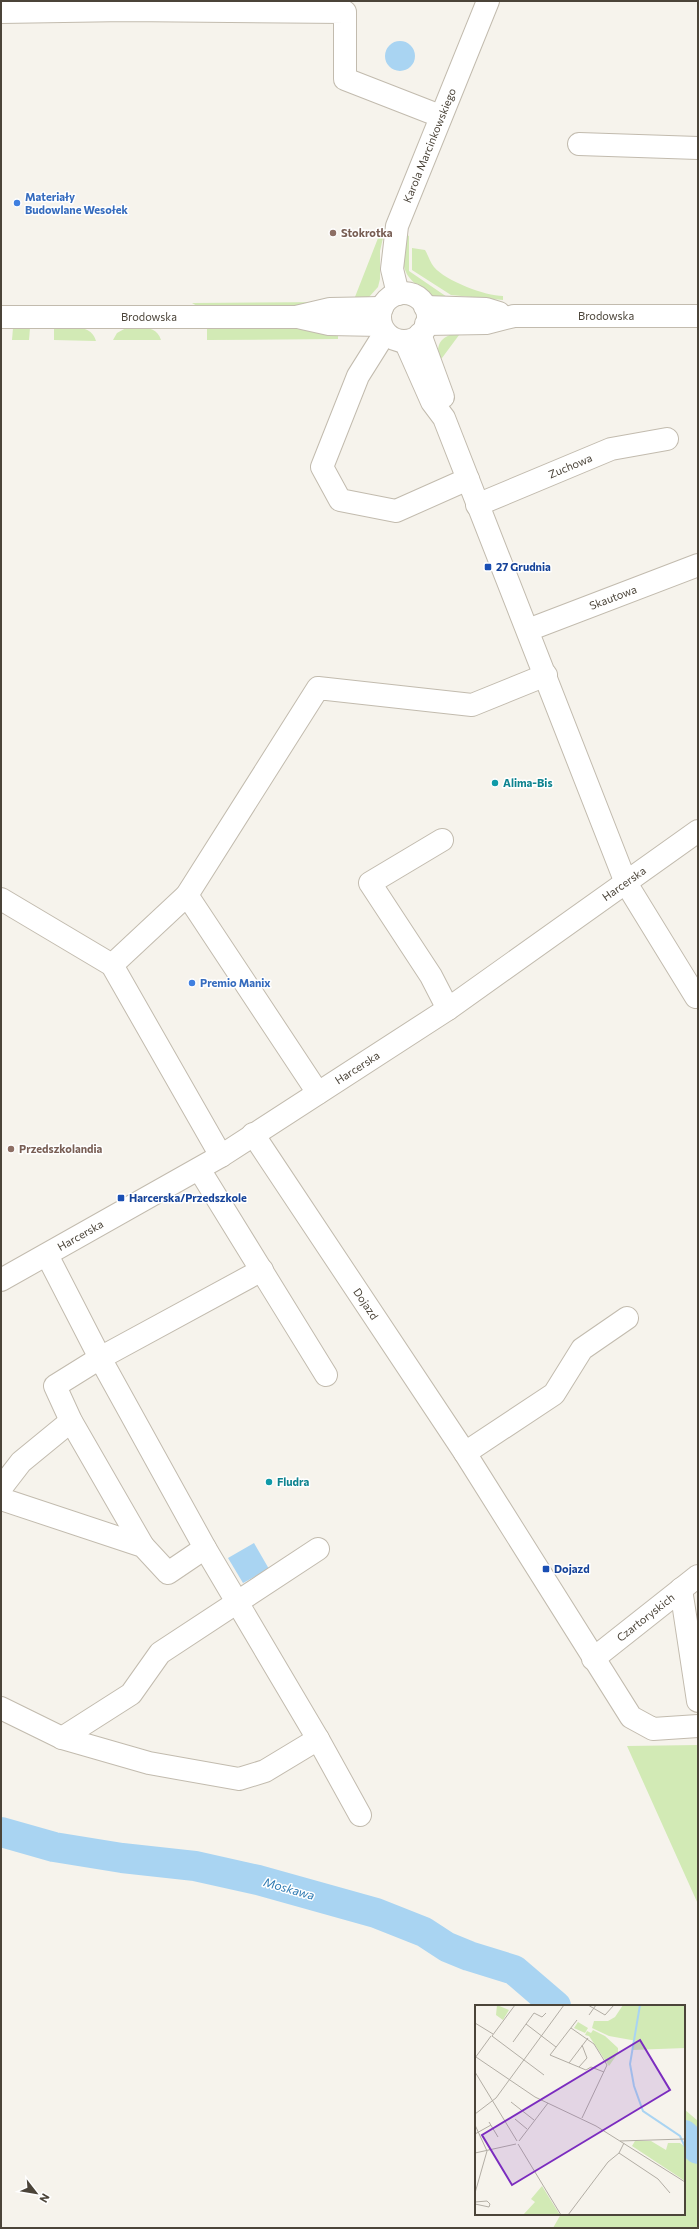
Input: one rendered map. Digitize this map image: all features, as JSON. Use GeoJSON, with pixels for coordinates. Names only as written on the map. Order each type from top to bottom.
{"type":"FeatureCollection","features":[{"type":"Feature","properties":{"kind":"street","name":"Karola Marcinkowskiego"},"geometry":{"type":"LineString","coordinates":[[403,321],[392,269],[397,226],[440,116],[488,1]]}},
{"type":"Feature","properties":{"kind":"street"},"geometry":{"type":"LineString","coordinates":[[1,12],[126,6],[345,6],[345,79],[440,116]]}},
{"type":"Feature","properties":{"kind":"street"},"geometry":{"type":"LineString","coordinates":[[579,144],[698,148]]}},
{"type":"Feature","properties":{"kind":"street","name":"Brodowska"},"geometry":{"type":"LineString","coordinates":[[1,317],[296,317],[330,309],[403,321],[486,309],[514,316],[698,316]]}},
{"type":"Feature","properties":{"kind":"street"},"geometry":{"type":"LineString","coordinates":[[468,479],[396,511],[340,500],[322,467],[358,376],[403,321],[443,396],[444,418],[468,479],[477,505],[546,675],[626,883],[696,997]]}},
{"type":"Feature","properties":{"kind":"street","name":"Zuchowa"},"geometry":{"type":"LineString","coordinates":[[477,505],[610,449],[667,439]]}},
{"type":"Feature","properties":{"kind":"street","name":"Skautowa"},"geometry":{"type":"LineString","coordinates":[[528,630],[698,565]]}},
{"type":"Feature","properties":{"kind":"street"},"geometry":{"type":"LineString","coordinates":[[112,965],[187,895],[318,688],[472,705],[546,675]]}},
{"type":"Feature","properties":{"kind":"street","name":"Harcerska"},"geometry":{"type":"LineString","coordinates":[[1,1280],[221,1156],[448,1009],[697,834]]}},
{"type":"Feature","properties":{"kind":"street"},"geometry":{"type":"LineString","coordinates":[[442,840],[370,883],[431,976],[448,1009]]}},
{"type":"Feature","properties":{"kind":"street"},"geometry":{"type":"LineString","coordinates":[[187,895],[318,1093]]}},
{"type":"Feature","properties":{"kind":"street"},"geometry":{"type":"LineString","coordinates":[[1,898],[112,965],[221,1156]]}},
{"type":"Feature","properties":{"kind":"street","name":"Dojazd"},"geometry":{"type":"LineString","coordinates":[[253,1134],[465,1453],[631,1717],[653,1729],[698,1726]]}},
{"type":"Feature","properties":{"kind":"street"},"geometry":{"type":"LineString","coordinates":[[199,1169],[326,1375]]}},
{"type":"Feature","properties":{"kind":"street"},"geometry":{"type":"LineString","coordinates":[[47,1255],[100,1358],[205,1548],[318,1739],[360,1815]]}},
{"type":"Feature","properties":{"kind":"street"},"geometry":{"type":"LineString","coordinates":[[205,1548],[168,1573],[142,1546],[71,1421],[55,1386],[100,1358],[262,1270]]}},
{"type":"Feature","properties":{"kind":"street"},"geometry":{"type":"LineString","coordinates":[[465,1453],[554,1394],[582,1349],[627,1318]]}},
{"type":"Feature","properties":{"kind":"street"},"geometry":{"type":"LineString","coordinates":[[1,1488],[21,1462],[71,1421]]}},
{"type":"Feature","properties":{"kind":"street"},"geometry":{"type":"LineString","coordinates":[[1,1498],[142,1546]]}},
{"type":"Feature","properties":{"kind":"street"},"geometry":{"type":"LineString","coordinates":[[62,1738],[131,1694],[160,1653],[318,1549]]}},
{"type":"Feature","properties":{"kind":"street","name":"Czartoryskich"},"geometry":{"type":"LineString","coordinates":[[593,1658],[698,1576]]}},
{"type":"Feature","properties":{"kind":"street"},"geometry":{"type":"LineString","coordinates":[[681,1589],[698,1701]]}},
{"type":"Feature","properties":{"kind":"street"},"geometry":{"type":"LineString","coordinates":[[1,1708],[62,1738],[149,1764],[239,1780],[265,1771],[318,1739]]}},
{"type":"Feature","properties":{"kind":"green space"},"geometry":{"type":"Polygon","coordinates":[[[382,228],[385,229],[380,251],[380,279],[378,287],[369,297],[353,302],[382,228]]]}},
{"type":"Feature","properties":{"kind":"green space"},"geometry":{"type":"Polygon","coordinates":[[[405,234],[409,236],[409,271],[450,299],[432,296],[414,283],[409,277],[405,271],[403,259],[405,234]]]}},
{"type":"Feature","properties":{"kind":"green space"},"geometry":{"type":"Polygon","coordinates":[[[412,248],[425,250],[434,267],[447,277],[476,291],[503,296],[503,300],[451,295],[412,270],[412,248]]]}},
{"type":"Feature","properties":{"kind":"green space"},"geometry":{"type":"Polygon","coordinates":[[[337,302],[297,306],[197,306],[192,303],[337,302]]]}},
{"type":"Feature","properties":{"kind":"green space"},"geometry":{"type":"Polygon","coordinates":[[[54,327],[73,327],[84,329],[93,335],[96,341],[54,340],[54,327]]]}},
{"type":"Feature","properties":{"kind":"green space"},"geometry":{"type":"Polygon","coordinates":[[[207,327],[297,327],[338,330],[338,339],[207,340],[207,327]]]}},
{"type":"Feature","properties":{"kind":"green space"},"geometry":{"type":"Polygon","coordinates":[[[13,328],[30,328],[29,340],[12,340],[13,328]]]}},
{"type":"Feature","properties":{"kind":"green space"},"geometry":{"type":"Polygon","coordinates":[[[126,328],[151,329],[159,335],[161,340],[113,340],[117,333],[126,328]]]}},
{"type":"Feature","properties":{"kind":"green space"},"geometry":{"type":"Polygon","coordinates":[[[462,331],[439,360],[438,348],[442,340],[450,335],[462,331]]]}},
{"type":"Feature","properties":{"kind":"green space"},"geometry":{"type":"Polygon","coordinates":[[[698,1745],[698,1904],[627,1746],[698,1745]]]}},
{"type":"Feature","properties":{"kind":"green space"},"geometry":{"type":"Polygon","coordinates":[[[685,2110],[698,2121],[698,2228],[553,2228],[560,2215],[685,2215],[685,2110]]]}},
{"type":"Feature","properties":{"kind":"water"},"geometry":{"type":"Polygon","coordinates":[[[400,41],[411,45],[415,56],[411,67],[400,71],[389,67],[385,56],[389,45],[400,41]]]}},
{"type":"Feature","properties":{"kind":"water"},"geometry":{"type":"Polygon","coordinates":[[[254,1543],[269,1569],[243,1583],[228,1558],[254,1543]]]}},
{"type":"Feature","properties":{"kind":"waterway","name":"Moskawa"},"geometry":{"type":"LineString","coordinates":[[1,1832],[54,1847],[122,1858],[195,1866],[258,1880],[376,1913],[424,1932],[447,1947],[469,1956],[514,1970],[555,2005]]}},
{"type":"Feature","properties":{"kind":"waterway","name":"Moskawa"},"geometry":{"type":"LineString","coordinates":[[685,2136],[698,2149]]}},
{"type":"Feature","properties":{"kind":"place","name":"Materiały Budowlane Wesołek"},"geometry":{"type":"Point","coordinates":[17,203]}},
{"type":"Feature","properties":{"kind":"place","name":"Stokrotka"},"geometry":{"type":"Point","coordinates":[333,233]}},
{"type":"Feature","properties":{"kind":"place","name":"27 Grudnia"},"geometry":{"type":"Point","coordinates":[488,567]}},
{"type":"Feature","properties":{"kind":"place","name":"Alima-Bis"},"geometry":{"type":"Point","coordinates":[495,783]}},
{"type":"Feature","properties":{"kind":"place","name":"Premio Manix"},"geometry":{"type":"Point","coordinates":[192,983]}},
{"type":"Feature","properties":{"kind":"place","name":"Przedszkolandia"},"geometry":{"type":"Point","coordinates":[11,1149]}},
{"type":"Feature","properties":{"kind":"place","name":"Harcerska/Przedszkole"},"geometry":{"type":"Point","coordinates":[121,1198]}},
{"type":"Feature","properties":{"kind":"place","name":"Fludra"},"geometry":{"type":"Point","coordinates":[269,1482]}},
{"type":"Feature","properties":{"kind":"place","name":"Dojazd"},"geometry":{"type":"Point","coordinates":[546,1569]}}]}
